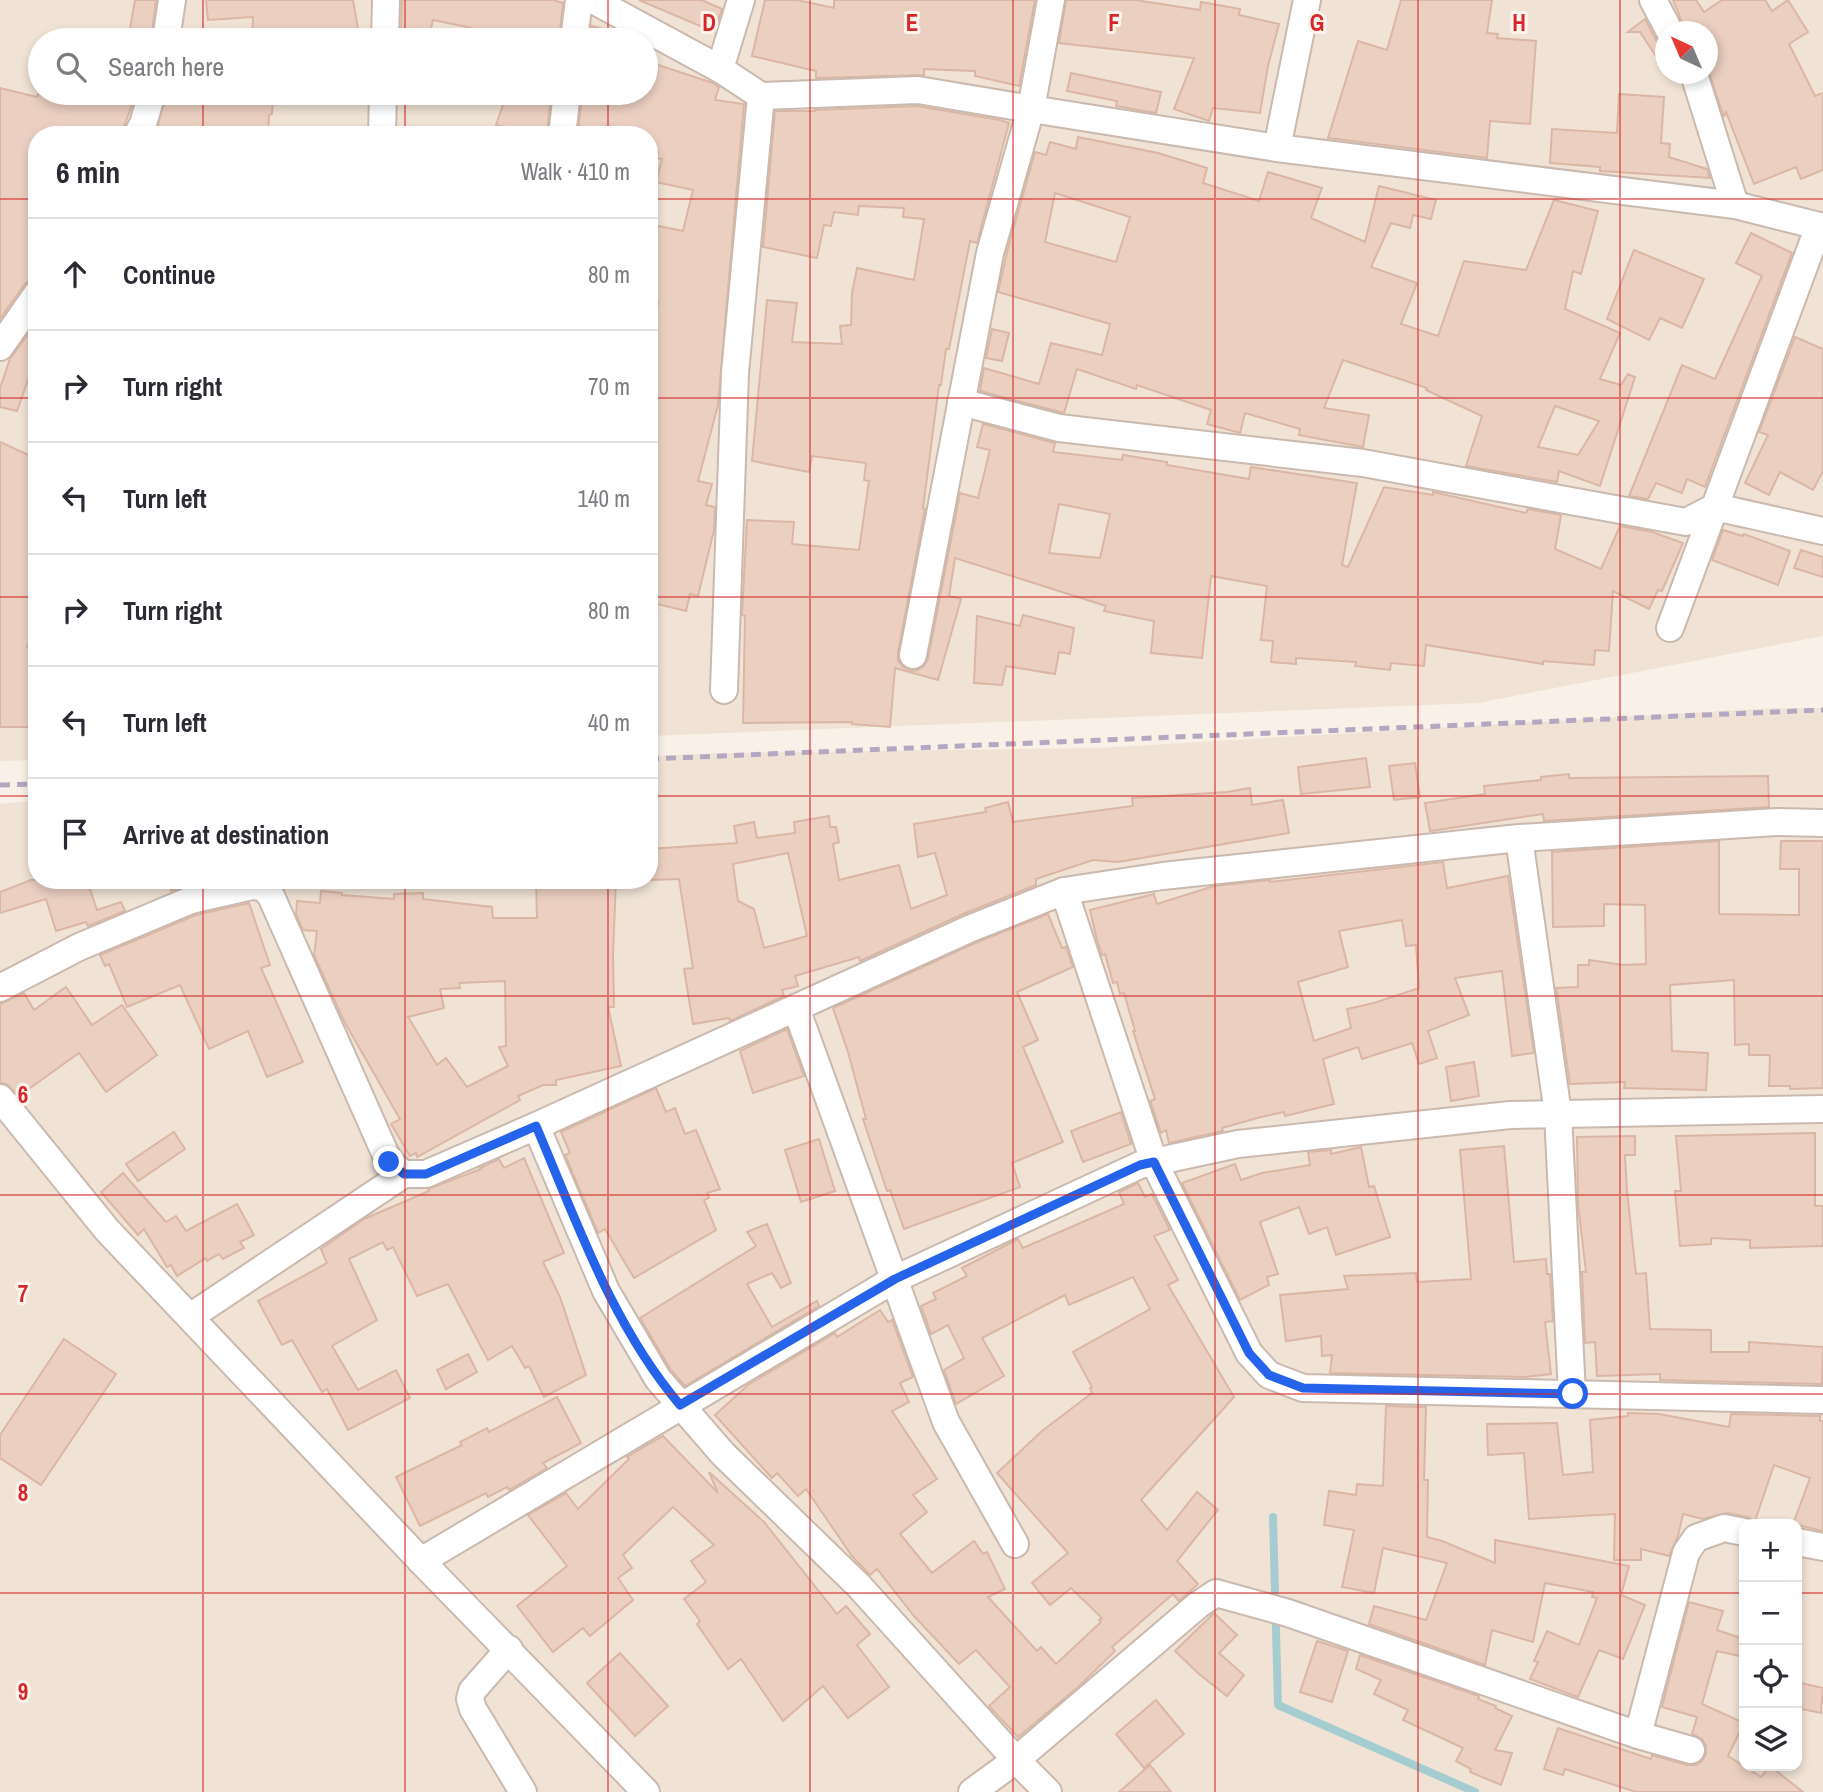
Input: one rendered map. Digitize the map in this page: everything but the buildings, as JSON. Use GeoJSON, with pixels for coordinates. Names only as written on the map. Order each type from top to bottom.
{"type":"FeatureCollection","features":[{"type":"Feature","properties":{"kind":"street"},"geometry":{"type":"LineString","coordinates":[[168,28],[172,0]]}},
{"type":"Feature","properties":{"kind":"street"},"geometry":{"type":"LineString","coordinates":[[385,28],[386,0]]}},
{"type":"Feature","properties":{"kind":"street"},"geometry":{"type":"LineString","coordinates":[[576,28],[579,0]]}},
{"type":"Feature","properties":{"kind":"street"},"geometry":{"type":"LineString","coordinates":[[593,0],[645,28]]}},
{"type":"Feature","properties":{"kind":"street"},"geometry":{"type":"LineString","coordinates":[[720,69],[741,0]]}},
{"type":"Feature","properties":{"kind":"street"},"geometry":{"type":"LineString","coordinates":[[913,655],[990,253],[1031,109],[1051,0]]}},
{"type":"Feature","properties":{"kind":"street"},"geometry":{"type":"LineString","coordinates":[[1277,148],[1307,0]]}},
{"type":"Feature","properties":{"kind":"street"},"geometry":{"type":"LineString","coordinates":[[1653,0],[1664,21]]}},
{"type":"Feature","properties":{"kind":"street"},"geometry":{"type":"LineString","coordinates":[[658,35],[720,69],[761,96],[918,90],[1277,148],[1735,205],[1821,227],[1671,628]]}},
{"type":"Feature","properties":{"kind":"street"},"geometry":{"type":"LineString","coordinates":[[1697,84],[1735,205]]}},
{"type":"Feature","properties":{"kind":"street"},"geometry":{"type":"LineString","coordinates":[[724,690],[735,373],[761,96]]}},
{"type":"Feature","properties":{"kind":"street"},"geometry":{"type":"LineString","coordinates":[[142,126],[149,105]]}},
{"type":"Feature","properties":{"kind":"street"},"geometry":{"type":"LineString","coordinates":[[382,126],[383,105]]}},
{"type":"Feature","properties":{"kind":"street"},"geometry":{"type":"LineString","coordinates":[[563,126],[566,105]]}},
{"type":"Feature","properties":{"kind":"street"},"geometry":{"type":"LineString","coordinates":[[0,347],[28,308]]}},
{"type":"Feature","properties":{"kind":"street"},"geometry":{"type":"LineString","coordinates":[[961,402],[1059,428],[1363,463],[1686,522],[1716,507],[1823,531]]}},
{"type":"Feature","properties":{"kind":"street"},"geometry":{"type":"LineString","coordinates":[[190,1317],[404,1174],[426,1174],[969,929],[1064,891],[1163,876],[1519,838],[1777,822],[1823,823]]}},
{"type":"Feature","properties":{"kind":"street"},"geometry":{"type":"LineString","coordinates":[[1519,838],[1558,1114],[1573,1394]]}},
{"type":"Feature","properties":{"kind":"street"},"geometry":{"type":"LineString","coordinates":[[0,988],[79,947],[191,900],[238,889]]}},
{"type":"Feature","properties":{"kind":"street"},"geometry":{"type":"LineString","coordinates":[[264,889],[271,896],[389,1162],[404,1174]]}},
{"type":"Feature","properties":{"kind":"street"},"geometry":{"type":"LineString","coordinates":[[1064,891],[1154,1162],[1249,1353],[1269,1375],[1303,1388],[1823,1399]]}},
{"type":"Feature","properties":{"kind":"street"},"geometry":{"type":"LineString","coordinates":[[796,1008],[946,1422],[1015,1544]]}},
{"type":"Feature","properties":{"kind":"street"},"geometry":{"type":"LineString","coordinates":[[0,1098],[107,1230],[421,1561],[646,1792]]}},
{"type":"Feature","properties":{"kind":"street"},"geometry":{"type":"LineString","coordinates":[[421,1561],[895,1279],[1140,1165],[1238,1144],[1510,1115],[1823,1109]]}},
{"type":"Feature","properties":{"kind":"street"},"geometry":{"type":"LineString","coordinates":[[536,1126],[606,1291],[658,1379],[723,1454],[859,1586],[1048,1792]]}},
{"type":"Feature","properties":{"kind":"street"},"geometry":{"type":"LineString","coordinates":[[1638,1735],[1686,1553],[1696,1538],[1724,1528],[1739,1531]]}},
{"type":"Feature","properties":{"kind":"street"},"geometry":{"type":"LineString","coordinates":[[1802,1543],[1823,1547]]}},
{"type":"Feature","properties":{"kind":"street"},"geometry":{"type":"LineString","coordinates":[[972,1792],[1016,1759],[1198,1605],[1216,1593],[1288,1613],[1638,1735],[1690,1750]]}},
{"type":"Feature","properties":{"kind":"street"},"geometry":{"type":"LineString","coordinates":[[509,1649],[472,1691],[470,1699],[473,1709],[523,1792]]}},
{"type":"Feature","properties":{"kind":"shaded area"},"geometry":{"type":"Polygon","coordinates":[[[0,0],[1823,0],[1823,636],[1478,703],[658,736],[658,126],[28,126],[28,760],[0,761],[0,0]]]}},
{"type":"Feature","properties":{"kind":"shaded area"},"geometry":{"type":"Polygon","coordinates":[[[1774,708],[1823,708],[1823,1792],[0,1792],[0,804],[28,801],[28,889],[658,889],[658,756],[1098,748],[1774,708]]]}},
{"type":"Feature","properties":{"kind":"waterway"},"geometry":{"type":"LineString","coordinates":[[1273,1517],[1278,1705],[1475,1792]]}},
{"type":"Feature","properties":{"kind":"railway"},"geometry":{"type":"LineString","coordinates":[[658,759],[1823,710]]}},
{"type":"Feature","properties":{"kind":"railway"},"geometry":{"type":"LineString","coordinates":[[0,785],[28,784]]}},
{"type":"Feature","properties":{"kind":"route"},"geometry":{"type":"LineString","coordinates":[[389,1162],[404,1174],[426,1174],[536,1126],[606,1291],[658,1379],[680,1405],[895,1279],[1140,1165],[1154,1162],[1249,1353],[1269,1375],[1303,1388],[1573,1394]]}}]}
